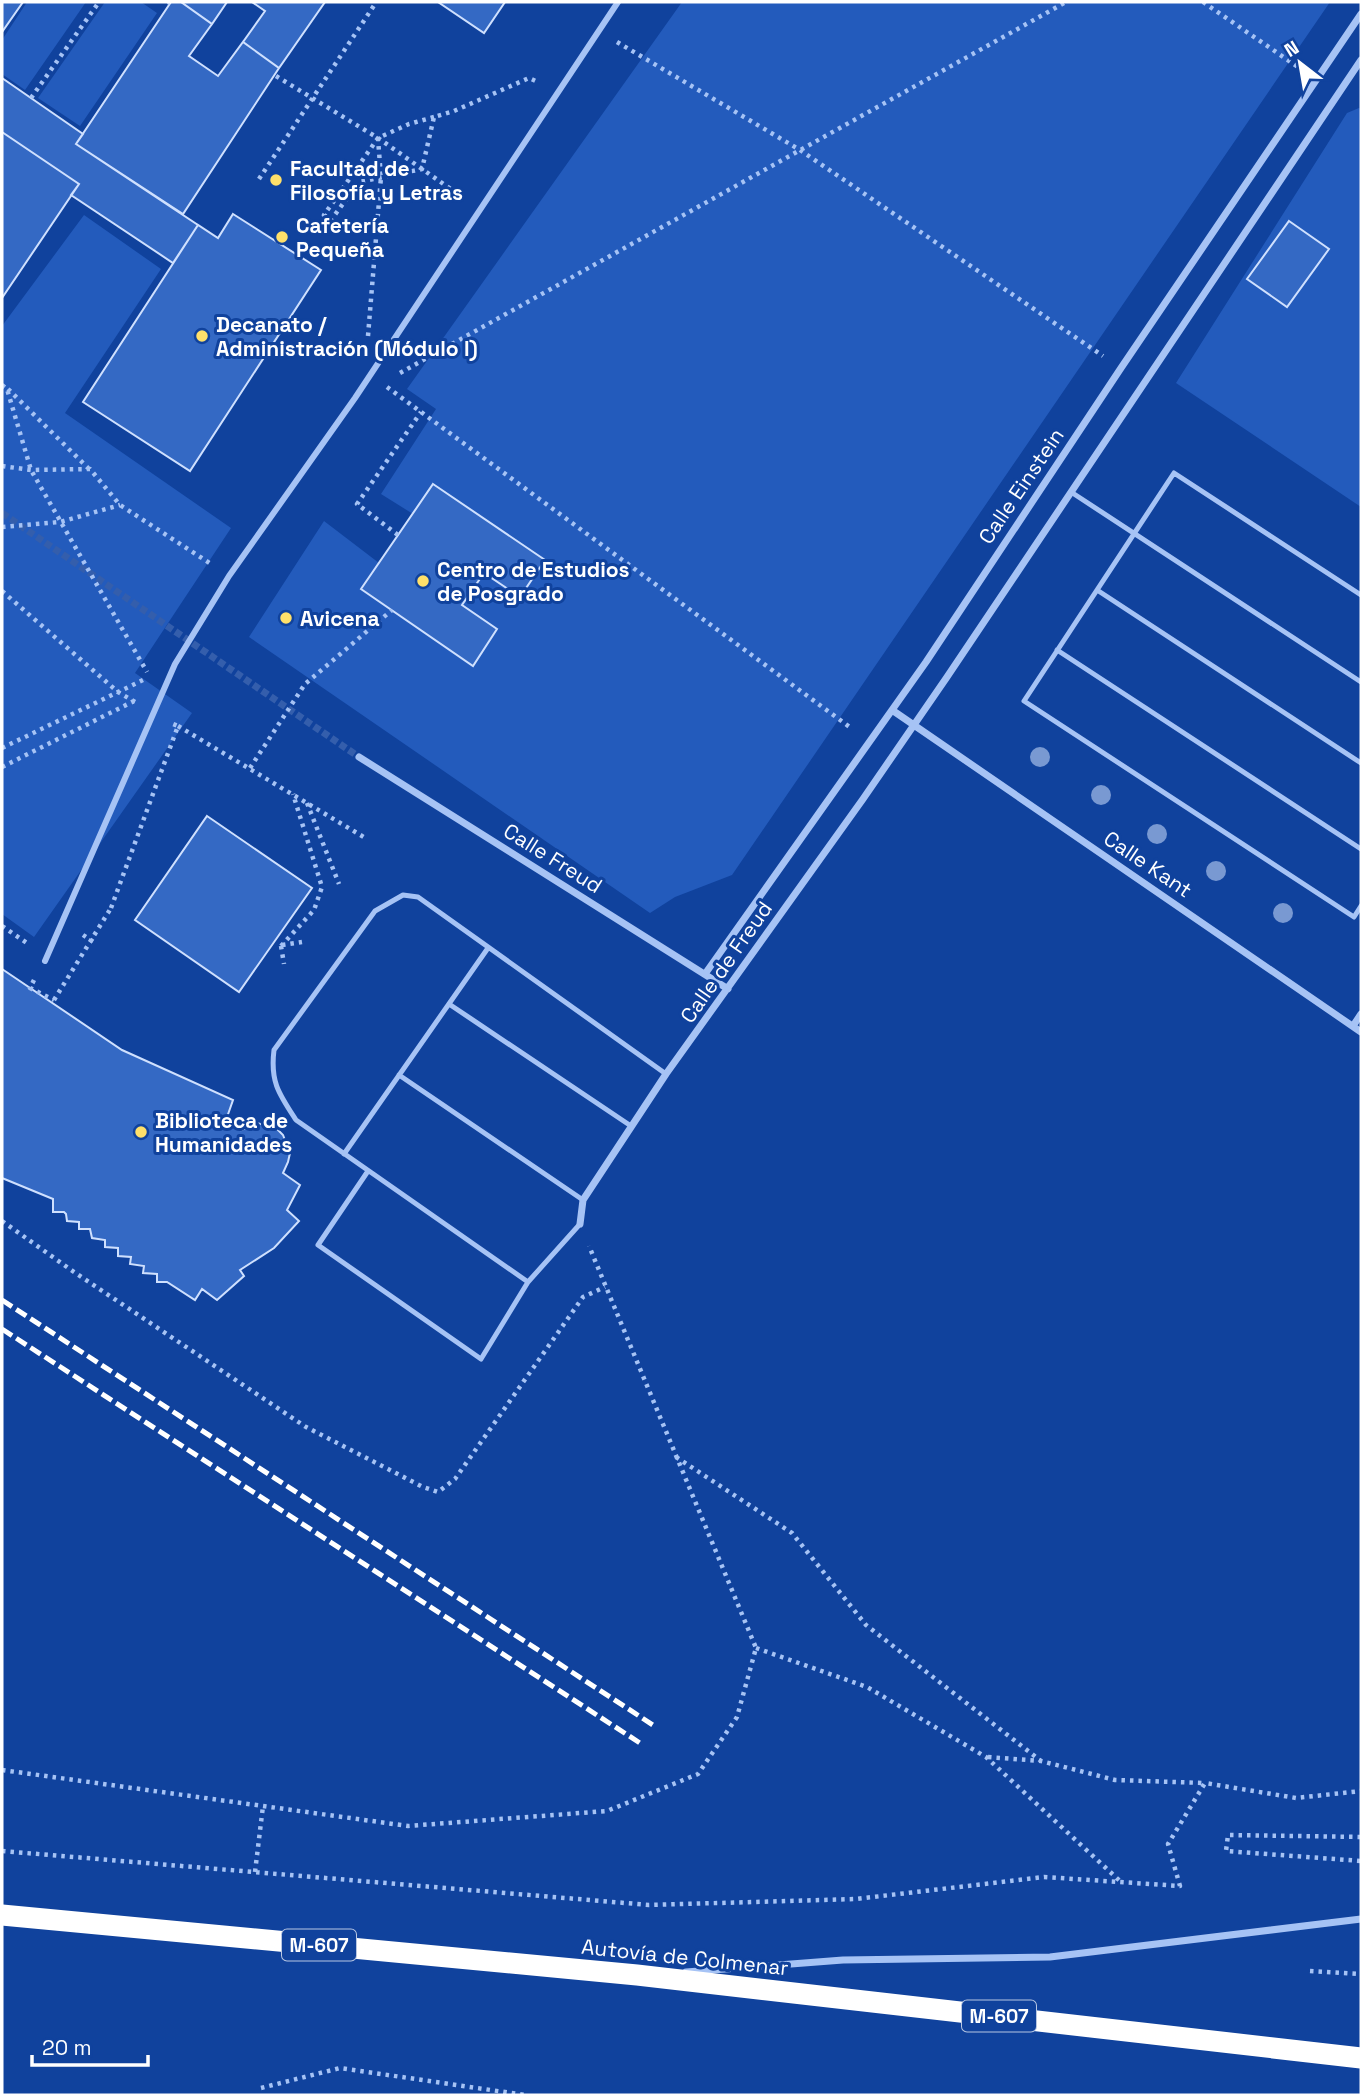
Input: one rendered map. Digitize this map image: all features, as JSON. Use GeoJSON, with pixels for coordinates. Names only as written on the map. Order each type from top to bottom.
{"type":"FeatureCollection","features":[{"type":"Feature","properties":{"kind":"highway","name":"Autovía de Colmenar"},"geometry":{"type":"LineString","coordinates":[[2,1915],[637,1975],[1361,2058]]}},
{"type":"Feature","properties":{"kind":"street"},"geometry":{"type":"LineString","coordinates":[[46,958],[175,664],[229,576],[364,382],[618,2]]}},
{"type":"Feature","properties":{"kind":"street","name":"Calle Einstein"},"geometry":{"type":"LineString","coordinates":[[705,974],[926,662],[1361,14]]}},
{"type":"Feature","properties":{"kind":"street"},"geometry":{"type":"LineString","coordinates":[[914,725],[1361,60]]}},
{"type":"Feature","properties":{"kind":"street","name":"Calle Kant"},"geometry":{"type":"LineString","coordinates":[[892,709],[1361,1032]]}},
{"type":"Feature","properties":{"kind":"street","name":"Calle de Freud"},"geometry":{"type":"LineString","coordinates":[[580,1224],[583,1200],[631,1126],[914,725]]}},
{"type":"Feature","properties":{"kind":"street","name":"Calle Freud"},"geometry":{"type":"LineString","coordinates":[[359,757],[728,989]]}},
{"type":"Feature","properties":{"kind":"street"},"geometry":{"type":"LineString","coordinates":[[1353,1026],[1361,1014]]}},
{"type":"Feature","properties":{"kind":"street"},"geometry":{"type":"LineString","coordinates":[[637,1975],[843,1960],[1050,1957],[1361,1919]]}},
{"type":"Feature","properties":{"kind":"lane"},"geometry":{"type":"LineString","coordinates":[[1361,595],[1174,473],[1024,701],[1354,917],[1361,906]]}},
{"type":"Feature","properties":{"kind":"lane"},"geometry":{"type":"LineString","coordinates":[[1072,492],[1361,682]]}},
{"type":"Feature","properties":{"kind":"lane"},"geometry":{"type":"LineString","coordinates":[[1097,590],[1361,763]]}},
{"type":"Feature","properties":{"kind":"lane"},"geometry":{"type":"LineString","coordinates":[[1057,650],[1361,849]]}},
{"type":"Feature","properties":{"kind":"lane"},"geometry":{"type":"LineString","coordinates":[[528,1282],[296,1120],[277,1091],[272,1069],[274,1050],[375,911],[403,895],[418,897],[666,1074]]}},
{"type":"Feature","properties":{"kind":"lane"},"geometry":{"type":"LineString","coordinates":[[344,1154],[488,947]]}},
{"type":"Feature","properties":{"kind":"lane"},"geometry":{"type":"LineString","coordinates":[[449,1004],[631,1126]]}},
{"type":"Feature","properties":{"kind":"lane"},"geometry":{"type":"LineString","coordinates":[[399,1075],[583,1200]]}},
{"type":"Feature","properties":{"kind":"lane"},"geometry":{"type":"LineString","coordinates":[[368,1171],[318,1245],[481,1359],[528,1282],[580,1224]]}},
{"type":"Feature","properties":{"kind":"path"},"geometry":{"type":"LineString","coordinates":[[31,98],[99,2]]}},
{"type":"Feature","properties":{"kind":"path"},"geometry":{"type":"LineString","coordinates":[[869,741],[382,384],[1066,2]]}},
{"type":"Feature","properties":{"kind":"path"},"geometry":{"type":"LineString","coordinates":[[1203,2],[1299,67]]}},
{"type":"Feature","properties":{"kind":"path"},"geometry":{"type":"LineString","coordinates":[[259,179],[375,4]]}},
{"type":"Feature","properties":{"kind":"path"},"geometry":{"type":"LineString","coordinates":[[599,30],[800,150],[1104,357]]}},
{"type":"Feature","properties":{"kind":"path"},"geometry":{"type":"LineString","coordinates":[[276,76],[378,138],[480,210]]}},
{"type":"Feature","properties":{"kind":"path"},"geometry":{"type":"LineString","coordinates":[[422,169],[359,182],[331,220],[324,215],[378,138],[409,124],[454,111],[529,78],[557,93]]}},
{"type":"Feature","properties":{"kind":"path"},"geometry":{"type":"LineString","coordinates":[[422,169],[434,117]]}},
{"type":"Feature","properties":{"kind":"path"},"geometry":{"type":"LineString","coordinates":[[364,382],[381,177],[378,138]]}},
{"type":"Feature","properties":{"kind":"path"},"geometry":{"type":"LineString","coordinates":[[2,384],[90,469],[120,505],[229,576]]}},
{"type":"Feature","properties":{"kind":"path"},"geometry":{"type":"LineString","coordinates":[[7,389],[31,470],[149,676]]}},
{"type":"Feature","properties":{"kind":"path"},"geometry":{"type":"LineString","coordinates":[[398,536],[357,504],[421,412]]}},
{"type":"Feature","properties":{"kind":"path"},"geometry":{"type":"LineString","coordinates":[[2,466],[31,470],[90,469]]}},
{"type":"Feature","properties":{"kind":"path"},"geometry":{"type":"LineString","coordinates":[[2,527],[60,522],[120,505]]}},
{"type":"Feature","properties":{"kind":"path"},"geometry":{"type":"LineString","coordinates":[[2,591],[118,692],[368,839]]}},
{"type":"Feature","properties":{"kind":"path"},"geometry":{"type":"LineString","coordinates":[[250,768],[305,684],[392,610]]}},
{"type":"Feature","properties":{"kind":"path"},"geometry":{"type":"LineString","coordinates":[[2,748],[175,664]]}},
{"type":"Feature","properties":{"kind":"path"},"geometry":{"type":"LineString","coordinates":[[30,988],[54,1000],[111,908],[178,726]]}},
{"type":"Feature","properties":{"kind":"path"},"geometry":{"type":"LineString","coordinates":[[281,946],[314,910],[322,887],[293,794]]}},
{"type":"Feature","properties":{"kind":"path"},"geometry":{"type":"LineString","coordinates":[[307,802],[339,884]]}},
{"type":"Feature","properties":{"kind":"path"},"geometry":{"type":"LineString","coordinates":[[2,926],[46,958]]}},
{"type":"Feature","properties":{"kind":"path"},"geometry":{"type":"LineString","coordinates":[[83,935],[95,943]]}},
{"type":"Feature","properties":{"kind":"path"},"geometry":{"type":"LineString","coordinates":[[281,946],[302,942]]}},
{"type":"Feature","properties":{"kind":"path"},"geometry":{"type":"LineString","coordinates":[[281,946],[284,964]]}},
{"type":"Feature","properties":{"kind":"path"},"geometry":{"type":"LineString","coordinates":[[2,1221],[85,1280],[306,1426],[423,1487],[438,1492],[455,1479],[583,1297],[605,1287]]}},
{"type":"Feature","properties":{"kind":"path"},"geometry":{"type":"LineString","coordinates":[[2,1770],[408,1826],[607,1811],[698,1774],[737,1717],[756,1648],[580,1224]]}},
{"type":"Feature","properties":{"kind":"path"},"geometry":{"type":"LineString","coordinates":[[675,1457],[792,1533],[866,1625],[1041,1761]]}},
{"type":"Feature","properties":{"kind":"path"},"geometry":{"type":"LineString","coordinates":[[756,1648],[867,1687],[986,1757],[1122,1882]]}},
{"type":"Feature","properties":{"kind":"path"},"geometry":{"type":"LineString","coordinates":[[986,1757],[1041,1761],[1115,1780],[1205,1783],[1296,1798],[1361,1791]]}},
{"type":"Feature","properties":{"kind":"path"},"geometry":{"type":"LineString","coordinates":[[2,1851],[649,1905],[856,1899],[1044,1877],[1180,1886],[1168,1844],[1205,1783]]}},
{"type":"Feature","properties":{"kind":"path"},"geometry":{"type":"LineString","coordinates":[[255,1872],[263,1806]]}},
{"type":"Feature","properties":{"kind":"path"},"geometry":{"type":"LineString","coordinates":[[1361,1837],[1228,1835],[1226,1851],[1361,1861]]}},
{"type":"Feature","properties":{"kind":"path"},"geometry":{"type":"LineString","coordinates":[[1310,1971],[1361,1974]]}},
{"type":"Feature","properties":{"kind":"path"},"geometry":{"type":"LineString","coordinates":[[261,2088],[340,2068],[525,2095]]}},
{"type":"Feature","properties":{"kind":"shaded area"},"geometry":{"type":"Polygon","coordinates":[[[27,2],[86,2],[25,90],[2,74],[2,40],[27,2]]]}},
{"type":"Feature","properties":{"kind":"shaded area"},"geometry":{"type":"Polygon","coordinates":[[[105,2],[141,2],[157,13],[80,126],[38,98],[105,2]]]}},
{"type":"Feature","properties":{"kind":"shaded area"},"geometry":{"type":"Polygon","coordinates":[[[682,2],[1330,2],[732,875],[675,897],[650,913],[249,637],[324,521],[379,563],[362,590],[473,665],[497,629],[462,605],[484,573],[521,596],[545,560],[433,485],[413,514],[381,494],[436,409],[407,389],[682,2]]]}},
{"type":"Feature","properties":{"kind":"shaded area"},"geometry":{"type":"Polygon","coordinates":[[[1359,108],[1361,507],[1176,383],[1347,113],[1359,108]]]}},
{"type":"Feature","properties":{"kind":"shaded area"},"geometry":{"type":"Polygon","coordinates":[[[84,215],[161,269],[65,413],[231,528],[135,673],[192,713],[34,937],[2,914],[2,326],[84,215]]]}},
{"type":"Feature","properties":{"kind":"building"},"geometry":{"type":"Polygon","coordinates":[[[2,2],[23,2],[2,32],[2,2]]]}},
{"type":"Feature","properties":{"kind":"building"},"geometry":{"type":"Polygon","coordinates":[[[171,2],[181,2],[212,24],[189,56],[218,76],[243,42],[279,68],[183,214],[76,144],[171,2]]]}},
{"type":"Feature","properties":{"kind":"building"},"geometry":{"type":"Polygon","coordinates":[[[181,2],[227,2],[212,24],[181,2]]]}},
{"type":"Feature","properties":{"kind":"building"},"geometry":{"type":"Polygon","coordinates":[[[252,2],[325,2],[279,68],[243,42],[265,11],[252,2]]]}},
{"type":"Feature","properties":{"kind":"building"},"geometry":{"type":"Polygon","coordinates":[[[438,2],[505,2],[484,33],[438,2]]]}},
{"type":"Feature","properties":{"kind":"building"},"geometry":{"type":"Polygon","coordinates":[[[2,78],[83,134],[76,144],[198,225],[173,263],[71,195],[79,184],[2,132],[2,78]]]}},
{"type":"Feature","properties":{"kind":"building"},"geometry":{"type":"Polygon","coordinates":[[[2,132],[79,184],[2,298],[2,132]]]}},
{"type":"Feature","properties":{"kind":"building","name":"Decanato / Administración (Módulo I)"},"geometry":{"type":"Polygon","coordinates":[[[233,214],[321,270],[190,471],[83,402],[198,225],[218,238],[233,214]]]}},
{"type":"Feature","properties":{"kind":"building"},"geometry":{"type":"Polygon","coordinates":[[[1289,221],[1329,249],[1287,307],[1247,279],[1289,221]]]}},
{"type":"Feature","properties":{"kind":"building","name":"Centro de Estudios de Posgrado"},"geometry":{"type":"Polygon","coordinates":[[[433,484],[545,560],[520,597],[484,573],[462,605],[497,629],[473,666],[361,589],[433,484]]]}},
{"type":"Feature","properties":{"kind":"building"},"geometry":{"type":"Polygon","coordinates":[[[207,816],[312,888],[239,992],[135,920],[207,816]]]}},
{"type":"Feature","properties":{"kind":"building","name":"Biblioteca de Humanidades"},"geometry":{"type":"Polygon","coordinates":[[[2,969],[122,1050],[233,1100],[226,1120],[241,1130],[257,1123],[276,1128],[283,1135],[290,1153],[283,1173],[300,1185],[287,1210],[299,1221],[274,1248],[240,1270],[244,1276],[217,1300],[202,1289],[195,1300],[167,1282],[157,1282],[157,1274],[143,1273],[144,1266],[130,1264],[131,1257],[118,1256],[118,1248],[105,1247],[105,1240],[92,1238],[90,1229],[79,1229],[79,1222],[67,1221],[64,1212],[53,1212],[53,1199],[2,1178],[2,969]]]}},
{"type":"Feature","properties":{"kind":"tunnel"},"geometry":{"type":"LineString","coordinates":[[2,513],[359,757]]}},
{"type":"Feature","properties":{"kind":"railway"},"geometry":{"type":"LineString","coordinates":[[2,1300],[656,1727]]}},
{"type":"Feature","properties":{"kind":"railway"},"geometry":{"type":"LineString","coordinates":[[2,1329],[643,1745]]}},
{"type":"Feature","properties":{"kind":"place","name":"Facultad de Filosofía y Letras"},"geometry":{"type":"Point","coordinates":[276,180]}},
{"type":"Feature","properties":{"kind":"place","name":"Cafetería Pequeña"},"geometry":{"type":"Point","coordinates":[282,237]}},
{"type":"Feature","properties":{"kind":"place","name":"Decanato / Administración (Módulo I)"},"geometry":{"type":"Point","coordinates":[202,336]}},
{"type":"Feature","properties":{"kind":"place","name":"Centro de Estudios de Posgrado"},"geometry":{"type":"Point","coordinates":[423,581]}},
{"type":"Feature","properties":{"kind":"place","name":"Avicena"},"geometry":{"type":"Point","coordinates":[286,618]}},
{"type":"Feature","properties":{"kind":"place","name":"Biblioteca de Humanidades"},"geometry":{"type":"Point","coordinates":[141,1132]}}]}
